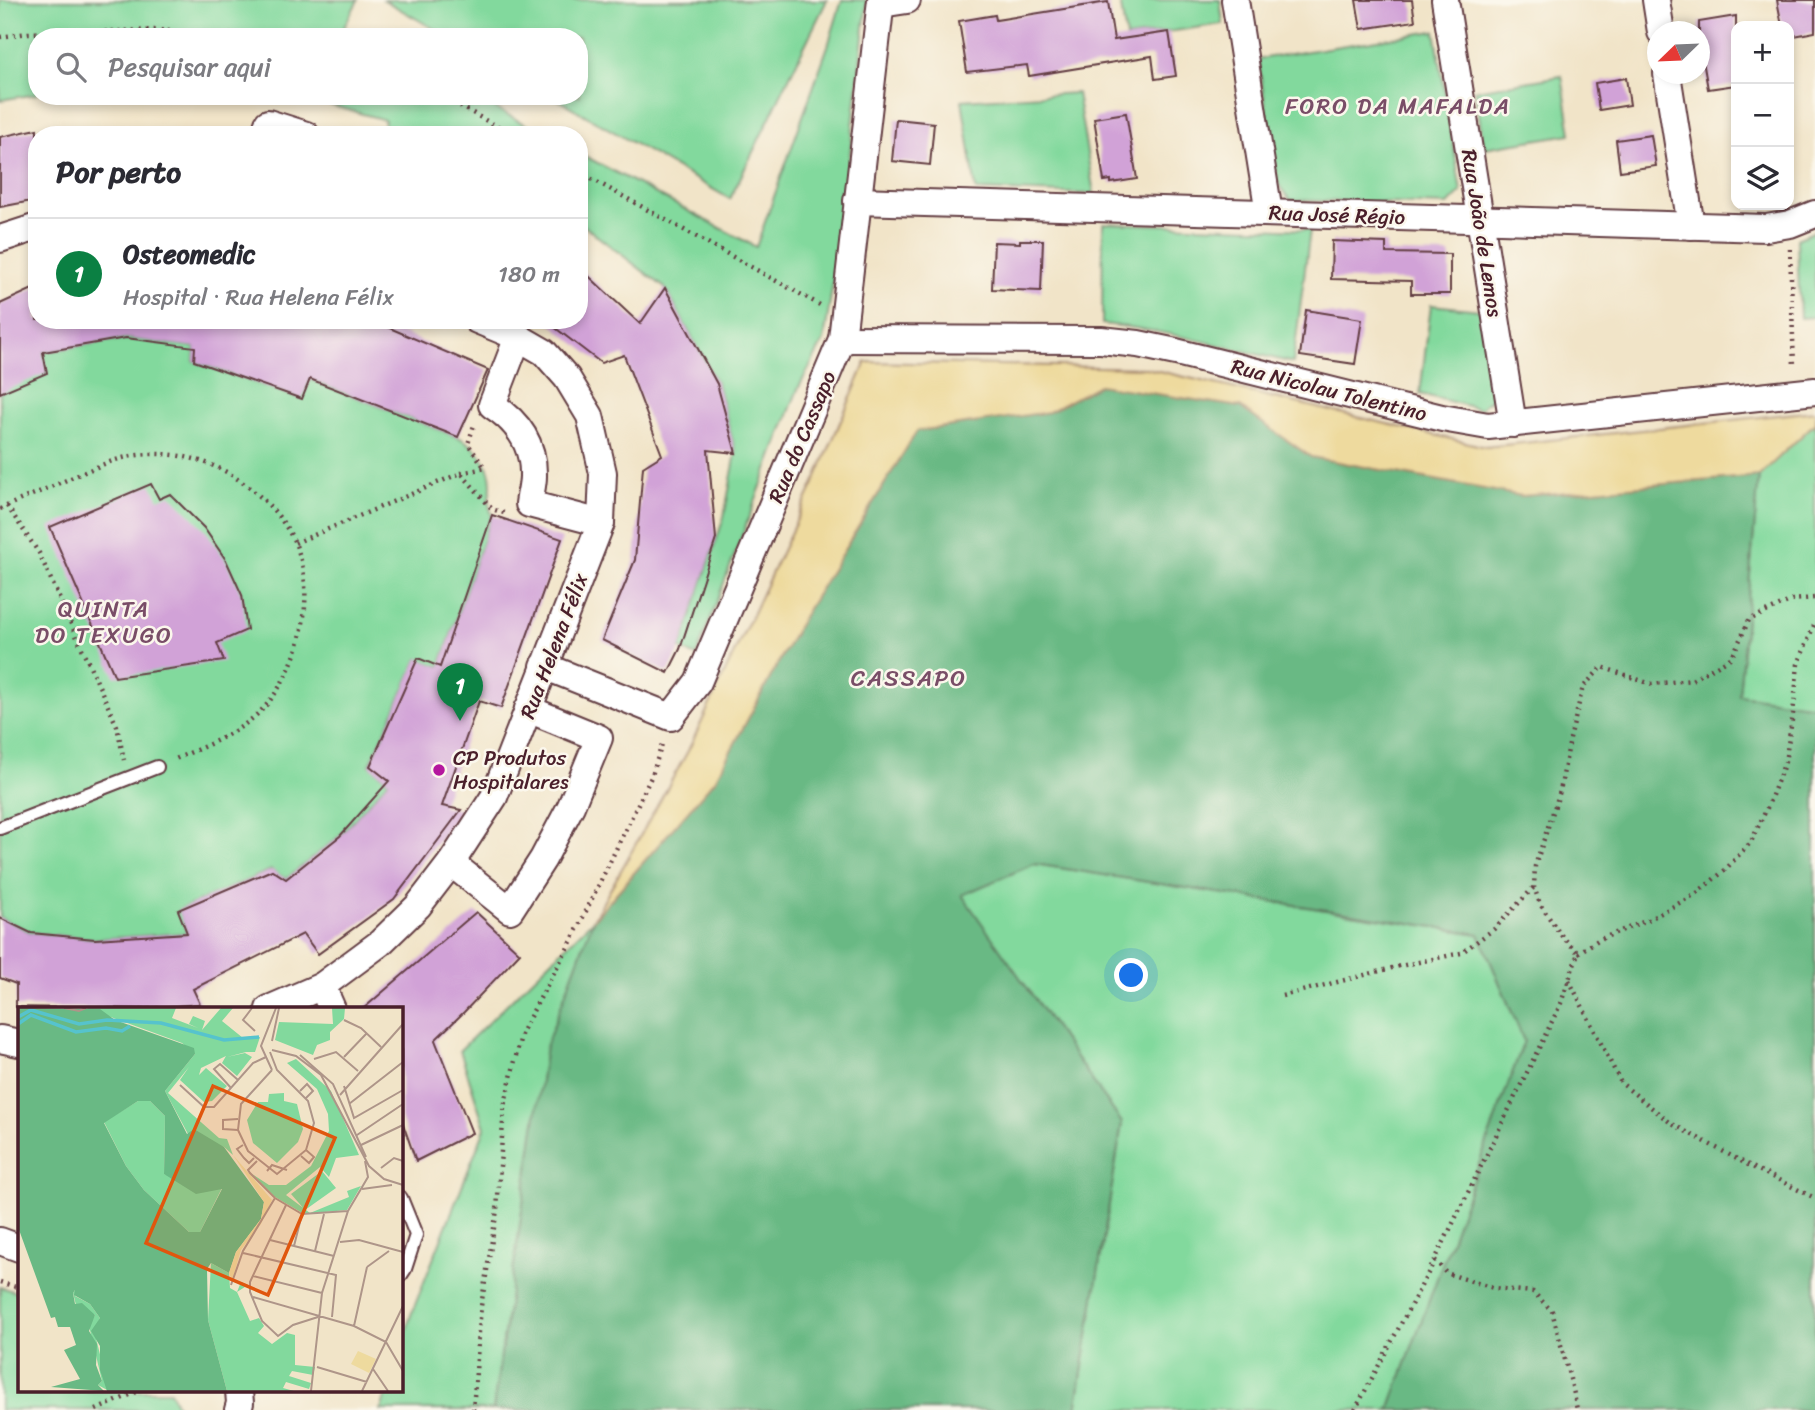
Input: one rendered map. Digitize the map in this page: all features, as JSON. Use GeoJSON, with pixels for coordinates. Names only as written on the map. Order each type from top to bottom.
{"type":"FeatureCollection","features":[{"type":"Feature","properties":{"kind":"street"},"geometry":{"type":"LineString","coordinates":[[881,2],[907,0]]}},
{"type":"Feature","properties":{"kind":"street"},"geometry":{"type":"LineString","coordinates":[[1235,0],[1269,213]]}},
{"type":"Feature","properties":{"kind":"street","name":"Rua João de Lemos"},"geometry":{"type":"LineString","coordinates":[[1445,0],[1513,424]]}},
{"type":"Feature","properties":{"kind":"street"},"geometry":{"type":"LineString","coordinates":[[1656,0],[1659,21]]}},
{"type":"Feature","properties":{"kind":"street","name":"Rua do Cassapo"},"geometry":{"type":"LineString","coordinates":[[671,717],[698,682],[843,329],[881,2]]}},
{"type":"Feature","properties":{"kind":"street"},"geometry":{"type":"LineString","coordinates":[[1669,84],[1691,226]]}},
{"type":"Feature","properties":{"kind":"street","name":"Rua José Régio"},"geometry":{"type":"LineString","coordinates":[[857,201],[1766,228],[1790,224],[1815,214]]}},
{"type":"Feature","properties":{"kind":"street"},"geometry":{"type":"LineString","coordinates":[[0,239],[28,230]]}},
{"type":"Feature","properties":{"kind":"street","name":"Rua Helena Félix"},"geometry":{"type":"LineString","coordinates":[[279,1007],[327,997],[418,906],[451,863],[494,797],[601,523],[603,473],[590,415],[568,378],[544,352],[499,329]]}},
{"type":"Feature","properties":{"kind":"street","name":"Rua Nicolau Tolentino"},"geometry":{"type":"LineString","coordinates":[[843,329],[1101,340],[1138,344],[1442,418],[1488,426],[1805,392]]}},
{"type":"Feature","properties":{"kind":"street"},"geometry":{"type":"LineString","coordinates":[[518,337],[492,405],[509,416],[531,453],[533,476],[529,504],[601,523]]}},
{"type":"Feature","properties":{"kind":"street"},"geometry":{"type":"LineString","coordinates":[[544,666],[671,717]]}},
{"type":"Feature","properties":{"kind":"street"},"geometry":{"type":"LineString","coordinates":[[451,863],[510,910],[543,859],[571,806],[599,738],[528,709]]}},
{"type":"Feature","properties":{"kind":"street"},"geometry":{"type":"LineString","coordinates":[[0,1039],[18,1044]]}},
{"type":"Feature","properties":{"kind":"street"},"geometry":{"type":"LineString","coordinates":[[0,1241],[18,1248]]}},
{"type":"Feature","properties":{"kind":"street"},"geometry":{"type":"LineString","coordinates":[[238,1410],[239,1392]]}},
{"type":"Feature","properties":{"kind":"lane"},"geometry":{"type":"LineString","coordinates":[[0,828],[156,767]]}},
{"type":"Feature","properties":{"kind":"lane"},"geometry":{"type":"LineString","coordinates":[[402,1200],[416,1235],[402,1274]]}},
{"type":"Feature","properties":{"kind":"path"},"geometry":{"type":"LineString","coordinates":[[0,37],[28,33]]}},
{"type":"Feature","properties":{"kind":"path"},"geometry":{"type":"LineString","coordinates":[[458,105],[496,126]]}},
{"type":"Feature","properties":{"kind":"path"},"geometry":{"type":"LineString","coordinates":[[588,177],[807,297],[843,329]]}},
{"type":"Feature","properties":{"kind":"path"},"geometry":{"type":"LineString","coordinates":[[1790,224],[1805,392]]}},
{"type":"Feature","properties":{"kind":"path"},"geometry":{"type":"LineString","coordinates":[[295,543],[461,473],[485,468],[468,440]]}},
{"type":"Feature","properties":{"kind":"path"},"geometry":{"type":"LineString","coordinates":[[0,509],[107,462],[138,455],[168,454],[195,458],[247,485],[266,501],[285,525],[295,543],[303,568],[305,615],[300,639],[281,684],[267,704],[224,738],[156,767]]}},
{"type":"Feature","properties":{"kind":"path"},"geometry":{"type":"LineString","coordinates":[[461,473],[492,509]]}},
{"type":"Feature","properties":{"kind":"path"},"geometry":{"type":"LineString","coordinates":[[7,506],[39,553],[117,726],[127,778]]}},
{"type":"Feature","properties":{"kind":"path"},"geometry":{"type":"LineString","coordinates":[[1578,953],[1560,934],[1540,904],[1534,887],[1535,866],[1560,791],[1583,687],[1602,667],[1651,684],[1692,680],[1732,657],[1749,620],[1792,600],[1815,598]]}},
{"type":"Feature","properties":{"kind":"path"},"geometry":{"type":"LineString","coordinates":[[1355,1410],[1435,1259],[1561,1003],[1578,953],[1598,940],[1648,920],[1694,895],[1724,871],[1751,842],[1785,762],[1798,664],[1815,623]]}},
{"type":"Feature","properties":{"kind":"path"},"geometry":{"type":"LineString","coordinates":[[473,1410],[481,1306],[497,1210],[504,1107],[522,1031],[572,940],[652,775],[671,717]]}},
{"type":"Feature","properties":{"kind":"path"},"geometry":{"type":"LineString","coordinates":[[1282,996],[1461,953],[1494,929],[1534,887]]}},
{"type":"Feature","properties":{"kind":"path"},"geometry":{"type":"LineString","coordinates":[[1568,980],[1622,1083],[1672,1124],[1815,1198]]}},
{"type":"Feature","properties":{"kind":"path"},"geometry":{"type":"LineString","coordinates":[[1435,1259],[1446,1273],[1493,1288],[1533,1293],[1552,1311],[1577,1410]]}},
{"type":"Feature","properties":{"kind":"path"},"geometry":{"type":"LineString","coordinates":[[0,1282],[18,1288]]}},
{"type":"Feature","properties":{"kind":"path"},"geometry":{"type":"LineString","coordinates":[[96,1410],[137,1392]]}},
{"type":"Feature","properties":{"kind":"green space"},"geometry":{"type":"Polygon","coordinates":[[[0,0],[358,0],[346,28],[28,28],[28,95],[0,100],[0,0]]]}},
{"type":"Feature","properties":{"kind":"green space"},"geometry":{"type":"Polygon","coordinates":[[[384,0],[827,0],[730,199],[568,105],[588,105],[588,28],[432,28],[384,0]]]}},
{"type":"Feature","properties":{"kind":"green space"},"geometry":{"type":"Polygon","coordinates":[[[842,0],[867,0],[842,225],[824,340],[798,389],[696,656],[680,649],[724,517],[736,453],[717,384],[665,288],[588,229],[588,158],[756,247],[842,0]]]}},
{"type":"Feature","properties":{"kind":"green space"},"geometry":{"type":"Polygon","coordinates":[[[1120,0],[1220,0],[1223,24],[1126,38],[1120,0]]]}},
{"type":"Feature","properties":{"kind":"green space"},"geometry":{"type":"Polygon","coordinates":[[[1435,31],[1461,192],[1448,205],[1290,200],[1278,184],[1258,59],[1435,31]]]}},
{"type":"Feature","properties":{"kind":"green space"},"geometry":{"type":"Polygon","coordinates":[[[1562,76],[1571,134],[1484,148],[1475,90],[1562,76]]]}},
{"type":"Feature","properties":{"kind":"green space"},"geometry":{"type":"Polygon","coordinates":[[[1077,93],[1094,194],[976,190],[962,100],[1077,93]]]}},
{"type":"Feature","properties":{"kind":"green space"},"geometry":{"type":"Polygon","coordinates":[[[330,105],[490,105],[528,126],[384,126],[385,120],[330,105]]]}},
{"type":"Feature","properties":{"kind":"green space"},"geometry":{"type":"Polygon","coordinates":[[[1103,223],[1310,230],[1293,363],[1174,335],[1102,324],[1103,223]]]}},
{"type":"Feature","properties":{"kind":"green space"},"geometry":{"type":"Polygon","coordinates":[[[1815,231],[1815,317],[1800,318],[1797,239],[1815,231]]]}},
{"type":"Feature","properties":{"kind":"green space"},"geometry":{"type":"Polygon","coordinates":[[[1431,305],[1480,310],[1494,396],[1480,409],[1420,394],[1431,305]]]}},
{"type":"Feature","properties":{"kind":"green space"},"geometry":{"type":"Polygon","coordinates":[[[126,338],[195,347],[194,361],[301,399],[310,379],[458,437],[477,451],[486,464],[491,479],[489,502],[492,515],[440,667],[418,659],[370,765],[389,781],[340,836],[286,879],[271,870],[179,910],[187,933],[95,939],[31,933],[0,918],[0,393],[43,352],[126,338]]]}},
{"type":"Feature","properties":{"kind":"green space"},"geometry":{"type":"Polygon","coordinates":[[[1099,385],[1240,407],[1311,457],[1522,496],[1759,476],[1739,695],[1815,706],[1815,1410],[1389,1410],[1524,1041],[1479,934],[1034,864],[962,895],[1122,1123],[1076,1410],[493,1410],[546,1046],[593,920],[715,780],[803,617],[917,431],[1049,412],[1099,385]]]}},
{"type":"Feature","properties":{"kind":"green space"},"geometry":{"type":"Polygon","coordinates":[[[1815,423],[1815,706],[1739,695],[1759,476],[1815,423]]]}},
{"type":"Feature","properties":{"kind":"green space"},"geometry":{"type":"Polygon","coordinates":[[[1034,864],[1479,934],[1524,1041],[1389,1410],[1076,1410],[1122,1123],[961,894],[1034,864]]]}},
{"type":"Feature","properties":{"kind":"green space"},"geometry":{"type":"Polygon","coordinates":[[[593,920],[546,1046],[493,1410],[381,1410],[387,1392],[402,1392],[402,1346],[411,1315],[485,1128],[460,1050],[593,920]]]}},
{"type":"Feature","properties":{"kind":"green space"},"geometry":{"type":"Polygon","coordinates":[[[0,1287],[18,1293],[18,1392],[170,1392],[179,1410],[0,1410],[0,1287]]]}},
{"type":"Feature","properties":{"kind":"sand"},"geometry":{"type":"Polygon","coordinates":[[[866,362],[1146,368],[1486,447],[1815,411],[1815,423],[1759,476],[1522,496],[1311,457],[1240,407],[1099,385],[1049,412],[917,431],[803,617],[715,780],[593,920],[688,751],[815,481],[866,362]]]}},
{"type":"Feature","properties":{"kind":"building"},"geometry":{"type":"Polygon","coordinates":[[[1356,0],[1412,0],[1415,21],[1361,29],[1356,0]]]}},
{"type":"Feature","properties":{"kind":"building"},"geometry":{"type":"Polygon","coordinates":[[[1777,0],[1815,0],[1815,32],[1794,36],[1794,21],[1781,21],[1777,0]]]}},
{"type":"Feature","properties":{"kind":"building"},"geometry":{"type":"Polygon","coordinates":[[[1108,2],[1114,40],[1169,32],[1176,76],[1155,79],[1152,56],[1029,76],[1027,65],[967,72],[959,21],[995,15],[996,20],[1108,2]]]}},
{"type":"Feature","properties":{"kind":"building"},"geometry":{"type":"Polygon","coordinates":[[[1736,16],[1736,21],[1731,21],[1731,86],[1708,89],[1710,21],[1705,21],[1736,16]]]}},
{"type":"Feature","properties":{"kind":"building"},"geometry":{"type":"Polygon","coordinates":[[[1626,78],[1630,105],[1599,110],[1595,83],[1626,78]]]}},
{"type":"Feature","properties":{"kind":"building"},"geometry":{"type":"Polygon","coordinates":[[[1126,113],[1137,179],[1111,183],[1111,180],[1104,181],[1094,118],[1126,113]]]}},
{"type":"Feature","properties":{"kind":"building"},"geometry":{"type":"Polygon","coordinates":[[[896,119],[934,123],[930,165],[892,161],[896,119]]]}},
{"type":"Feature","properties":{"kind":"building"},"geometry":{"type":"Polygon","coordinates":[[[28,131],[28,202],[0,207],[0,137],[28,131]]]}},
{"type":"Feature","properties":{"kind":"building"},"geometry":{"type":"Polygon","coordinates":[[[1651,135],[1656,166],[1620,171],[1616,140],[1651,135]]]}},
{"type":"Feature","properties":{"kind":"building"},"geometry":{"type":"Polygon","coordinates":[[[1020,240],[1043,240],[1041,291],[992,289],[994,242],[1020,243],[1020,240]]]}},
{"type":"Feature","properties":{"kind":"building"},"geometry":{"type":"Polygon","coordinates":[[[1332,241],[1386,243],[1386,253],[1450,254],[1450,294],[1411,294],[1411,281],[1331,279],[1332,241]]]}},
{"type":"Feature","properties":{"kind":"building"},"geometry":{"type":"Polygon","coordinates":[[[588,275],[640,324],[665,288],[717,384],[736,453],[708,450],[716,539],[680,649],[668,673],[602,640],[635,560],[643,467],[662,455],[624,355],[601,363],[557,329],[588,329],[588,275]]]}},
{"type":"Feature","properties":{"kind":"building"},"geometry":{"type":"Polygon","coordinates":[[[28,291],[28,329],[392,329],[488,370],[458,437],[310,379],[302,399],[194,361],[195,347],[126,338],[43,352],[47,373],[0,393],[0,304],[28,291]]]}},
{"type":"Feature","properties":{"kind":"building"},"geometry":{"type":"Polygon","coordinates":[[[1306,310],[1362,319],[1355,364],[1300,356],[1306,310]]]}},
{"type":"Feature","properties":{"kind":"building"},"geometry":{"type":"Polygon","coordinates":[[[151,484],[159,499],[170,494],[204,528],[226,560],[242,595],[247,630],[217,643],[224,661],[115,677],[50,527],[151,484]]]}},
{"type":"Feature","properties":{"kind":"building"},"geometry":{"type":"Polygon","coordinates":[[[492,515],[562,539],[501,708],[479,701],[442,806],[461,810],[394,899],[318,954],[303,934],[193,989],[200,1004],[164,1007],[16,1007],[16,984],[0,978],[0,918],[31,933],[95,939],[187,933],[178,910],[272,870],[286,879],[340,836],[389,781],[370,766],[418,658],[440,667],[492,515]]]}},
{"type":"Feature","properties":{"kind":"building"},"geometry":{"type":"Polygon","coordinates":[[[476,912],[520,953],[435,1040],[472,1133],[416,1161],[402,1121],[402,1007],[365,1007],[476,912]]]}},
{"type":"Feature","properties":{"kind":"place","name":"Osteomedic"},"geometry":{"type":"Point","coordinates":[460,721]}},
{"type":"Feature","properties":{"kind":"place","name":"CP Produtos Hospitalares"},"geometry":{"type":"Point","coordinates":[439,770]}},
{"type":"Feature","properties":{"kind":"district","name":"FORO DA MAFALDA"},"geometry":{"type":"Point","coordinates":[1398,106]}},
{"type":"Feature","properties":{"kind":"district","name":"QUINTA DO TEXUGO"},"geometry":{"type":"Point","coordinates":[104,622]}},
{"type":"Feature","properties":{"kind":"district","name":"CASSAPO"},"geometry":{"type":"Point","coordinates":[909,678]}}]}
